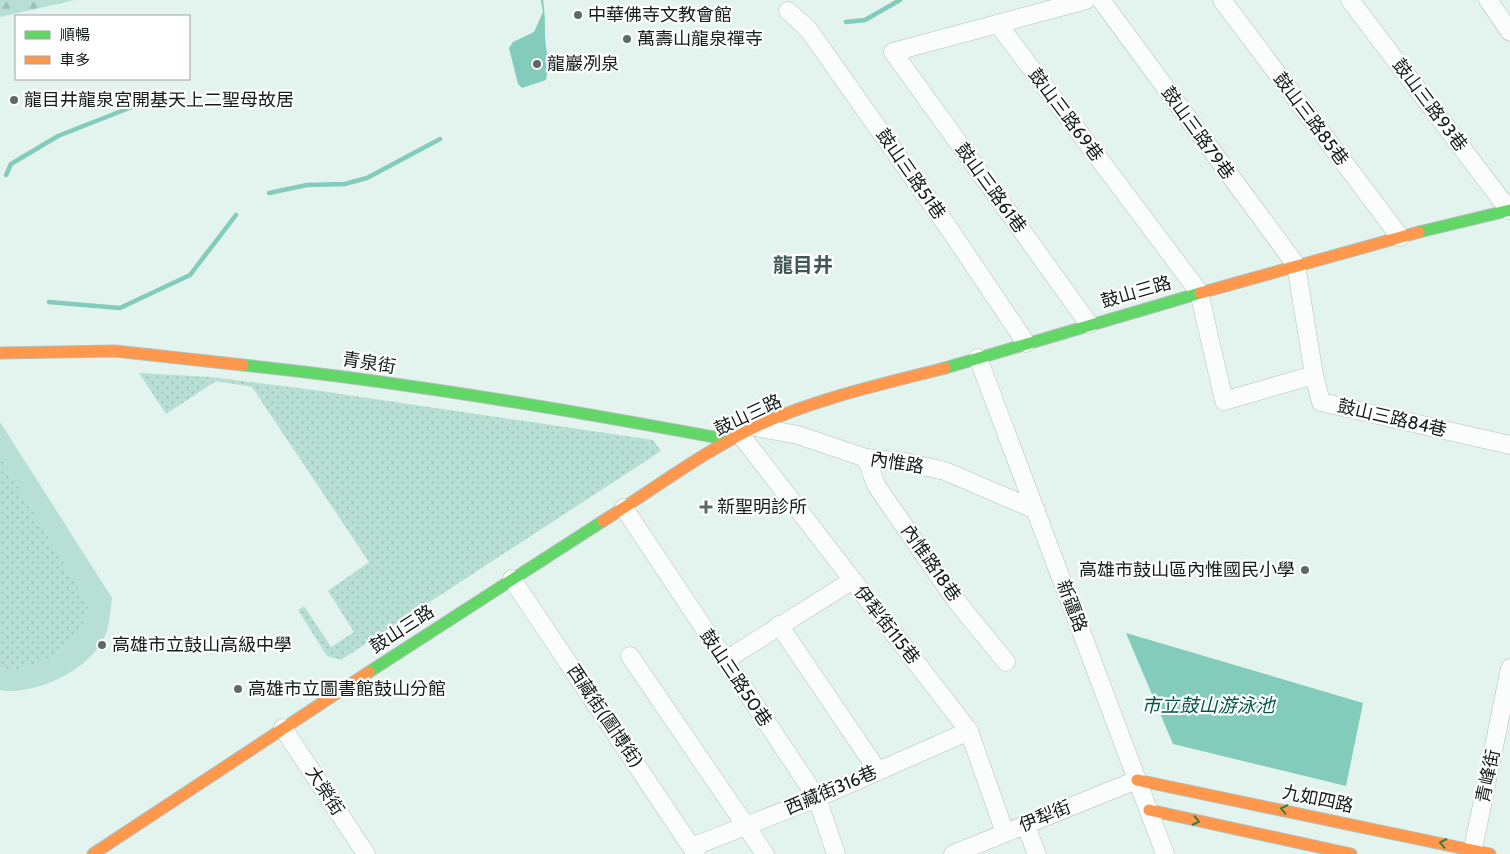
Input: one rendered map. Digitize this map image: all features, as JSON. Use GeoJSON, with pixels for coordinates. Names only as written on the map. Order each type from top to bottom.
{"type":"FeatureCollection","features":[{"type":"Feature","properties":{"kind":"street"},"geometry":{"type":"LineString","coordinates":[[998,24],[1086,0]]}},
{"type":"Feature","properties":{"kind":"street","name":"鼓山三路79巷"},"geometry":{"type":"LineString","coordinates":[[1101,0],[1296,265]]}},
{"type":"Feature","properties":{"kind":"street","name":"鼓山三路85巷"},"geometry":{"type":"LineString","coordinates":[[1222,0],[1400,237]]}},
{"type":"Feature","properties":{"kind":"street","name":"鼓山三路93巷"},"geometry":{"type":"LineString","coordinates":[[1350,0],[1509,210]]}},
{"type":"Feature","properties":{"kind":"street"},"geometry":{"type":"LineString","coordinates":[[1488,0],[1510,32]]}},
{"type":"Feature","properties":{"kind":"street","name":"鼓山三路51巷"},"geometry":{"type":"LineString","coordinates":[[788,11],[814,36],[942,218],[1026,343]]}},
{"type":"Feature","properties":{"kind":"street","name":"鼓山三路61巷"},"geometry":{"type":"LineString","coordinates":[[998,24],[893,52],[1089,324]]}},
{"type":"Feature","properties":{"kind":"street","name":"鼓山三路69巷"},"geometry":{"type":"LineString","coordinates":[[998,24],[1199,292]]}},
{"type":"Feature","properties":{"kind":"street","name":"鼓山三路"},"geometry":{"type":"LineString","coordinates":[[93,854],[512,579],[742,434],[836,398],[1089,324],[1296,265],[1466,219],[1509,210]]}},
{"type":"Feature","properties":{"kind":"street","name":"鼓山三路84巷"},"geometry":{"type":"LineString","coordinates":[[1296,265],[1314,375],[1321,402],[1510,445]]}},
{"type":"Feature","properties":{"kind":"street"},"geometry":{"type":"LineString","coordinates":[[1199,292],[1224,400],[1314,375]]}},
{"type":"Feature","properties":{"kind":"street","name":"青泉街"},"geometry":{"type":"LineString","coordinates":[[0,352],[115,351],[340,375],[589,414],[742,434]]}},
{"type":"Feature","properties":{"kind":"street","name":"新疆路"},"geometry":{"type":"LineString","coordinates":[[978,358],[1166,854]]}},
{"type":"Feature","properties":{"kind":"street","name":"內惟路"},"geometry":{"type":"LineString","coordinates":[[742,434],[798,435],[866,458],[905,462],[944,471],[1036,510]]}},
{"type":"Feature","properties":{"kind":"street","name":"伊犁街115巷"},"geometry":{"type":"LineString","coordinates":[[742,434],[969,731],[1005,833]]}},
{"type":"Feature","properties":{"kind":"street","name":"內惟路18巷"},"geometry":{"type":"LineString","coordinates":[[866,458],[876,485],[915,542],[954,598],[1006,662]]}},
{"type":"Feature","properties":{"kind":"street","name":"鼓山三路50巷"},"geometry":{"type":"LineString","coordinates":[[624,508],[724,661],[817,798],[836,854]]}},
{"type":"Feature","properties":{"kind":"street","name":"西藏街(圖博街)"},"geometry":{"type":"LineString","coordinates":[[512,579],[694,851]]}},
{"type":"Feature","properties":{"kind":"street"},"geometry":{"type":"LineString","coordinates":[[724,661],[853,580]]}},
{"type":"Feature","properties":{"kind":"street"},"geometry":{"type":"LineString","coordinates":[[779,625],[878,771]]}},
{"type":"Feature","properties":{"kind":"street"},"geometry":{"type":"LineString","coordinates":[[630,656],[765,854]]}},
{"type":"Feature","properties":{"kind":"street","name":"青峰街"},"geometry":{"type":"LineString","coordinates":[[1478,853],[1510,668]]}},
{"type":"Feature","properties":{"kind":"street","name":"大榮街"},"geometry":{"type":"LineString","coordinates":[[283,728],[366,854]]}},
{"type":"Feature","properties":{"kind":"street","name":"西藏街316巷"},"geometry":{"type":"LineString","coordinates":[[694,851],[745,825],[817,798],[969,731]]}},
{"type":"Feature","properties":{"kind":"street","name":"伊犁街"},"geometry":{"type":"LineString","coordinates":[[953,854],[1137,780]]}},
{"type":"Feature","properties":{"kind":"street","name":"九如四路"},"geometry":{"type":"LineString","coordinates":[[1137,780],[1164,784],[1478,853]]}},
{"type":"Feature","properties":{"kind":"street"},"geometry":{"type":"LineString","coordinates":[[1149,810],[1351,854]]}},
{"type":"Feature","properties":{"kind":"street"},"geometry":{"type":"LineString","coordinates":[[1024,824],[1038,854]]}},
{"type":"Feature","properties":{"kind":"green space"},"geometry":{"type":"Polygon","coordinates":[[[0,0],[75,0],[0,17],[0,0]]]}},
{"type":"Feature","properties":{"kind":"green space"},"geometry":{"type":"Polygon","coordinates":[[[139,373],[211,377],[314,390],[653,440],[661,451],[341,660],[327,656],[298,610],[304,606],[331,647],[354,632],[328,591],[369,562],[252,387],[216,381],[166,414],[139,373]]]}},
{"type":"Feature","properties":{"kind":"green space"},"geometry":{"type":"Polygon","coordinates":[[[0,422],[112,598],[107,630],[103,640],[85,662],[58,679],[43,685],[14,691],[0,690],[0,668],[16,671],[54,657],[66,648],[83,627],[89,606],[0,455],[0,422]]]}},
{"type":"Feature","properties":{"kind":"green space"},"geometry":{"type":"Polygon","coordinates":[[[0,455],[89,606],[83,627],[66,648],[54,657],[16,671],[0,668],[0,455]]]}},
{"type":"Feature","properties":{"kind":"water"},"geometry":{"type":"Polygon","coordinates":[[[541,0],[543,0],[544,5],[548,62],[546,80],[522,88],[518,84],[509,48],[513,42],[534,32],[543,12],[541,0]]]}},
{"type":"Feature","properties":{"kind":"water","name":"市立鼓山游泳池"},"geometry":{"type":"Polygon","coordinates":[[[1126,633],[1363,703],[1346,786],[1173,744],[1126,633]]]}},
{"type":"Feature","properties":{"kind":"waterway"},"geometry":{"type":"LineString","coordinates":[[846,22],[865,20],[900,0]]}},
{"type":"Feature","properties":{"kind":"waterway"},"geometry":{"type":"LineString","coordinates":[[6,175],[11,164],[58,136],[147,101]]}},
{"type":"Feature","properties":{"kind":"waterway"},"geometry":{"type":"LineString","coordinates":[[269,193],[307,185],[345,184],[367,178],[440,139]]}},
{"type":"Feature","properties":{"kind":"waterway"},"geometry":{"type":"LineString","coordinates":[[49,302],[120,308],[190,275],[236,215]]}},
{"type":"Feature","properties":{"kind":"traffic: fast"},"geometry":{"type":"LineString","coordinates":[[1419,232],[1510,210]]}},
{"type":"Feature","properties":{"kind":"traffic: fast"},"geometry":{"type":"LineString","coordinates":[[945,368],[1200,293]]}},
{"type":"Feature","properties":{"kind":"traffic: fast"},"geometry":{"type":"LineString","coordinates":[[243,365],[487,398],[730,440]]}},
{"type":"Feature","properties":{"kind":"traffic: fast"},"geometry":{"type":"LineString","coordinates":[[369,672],[603,521]]}},
{"type":"Feature","properties":{"kind":"traffic: slow"},"geometry":{"type":"LineString","coordinates":[[1200,293],[1419,232]]}},
{"type":"Feature","properties":{"kind":"traffic: slow"},"geometry":{"type":"LineString","coordinates":[[0,353],[115,351],[243,365]]}},
{"type":"Feature","properties":{"kind":"traffic: slow"},"geometry":{"type":"LineString","coordinates":[[603,521],[719,446],[781,415],[827,399],[945,368]]}},
{"type":"Feature","properties":{"kind":"traffic: slow"},"geometry":{"type":"LineString","coordinates":[[93,854],[369,672]]}},
{"type":"Feature","properties":{"kind":"traffic: slow"},"geometry":{"type":"LineString","coordinates":[[1137,780],[1490,854]]}},
{"type":"Feature","properties":{"kind":"traffic: slow"},"geometry":{"type":"LineString","coordinates":[[1149,810],[1351,854]]}},
{"type":"Feature","properties":{"kind":"place","name":"中華佛寺文教會館"},"geometry":{"type":"Point","coordinates":[578,15]}},
{"type":"Feature","properties":{"kind":"place","name":"萬壽山龍泉禪寺"},"geometry":{"type":"Point","coordinates":[627,39]}},
{"type":"Feature","properties":{"kind":"place","name":"龍巖冽泉"},"geometry":{"type":"Point","coordinates":[537,64]}},
{"type":"Feature","properties":{"kind":"place","name":"龍目井龍泉宮開基天上二聖母故居"},"geometry":{"type":"Point","coordinates":[14,100]}},
{"type":"Feature","properties":{"kind":"place","name":"新聖明診所"},"geometry":{"type":"Point","coordinates":[706,507]}},
{"type":"Feature","properties":{"kind":"place","name":"高雄市鼓山區內惟國民小學"},"geometry":{"type":"Point","coordinates":[1305,570]}},
{"type":"Feature","properties":{"kind":"place","name":"高雄市立鼓山高級中學"},"geometry":{"type":"Point","coordinates":[102,645]}},
{"type":"Feature","properties":{"kind":"place","name":"高雄市立圖書館鼓山分館"},"geometry":{"type":"Point","coordinates":[238,689]}},
{"type":"Feature","properties":{"kind":"district","name":"龍目井"},"geometry":{"type":"Point","coordinates":[803,265]}}]}
